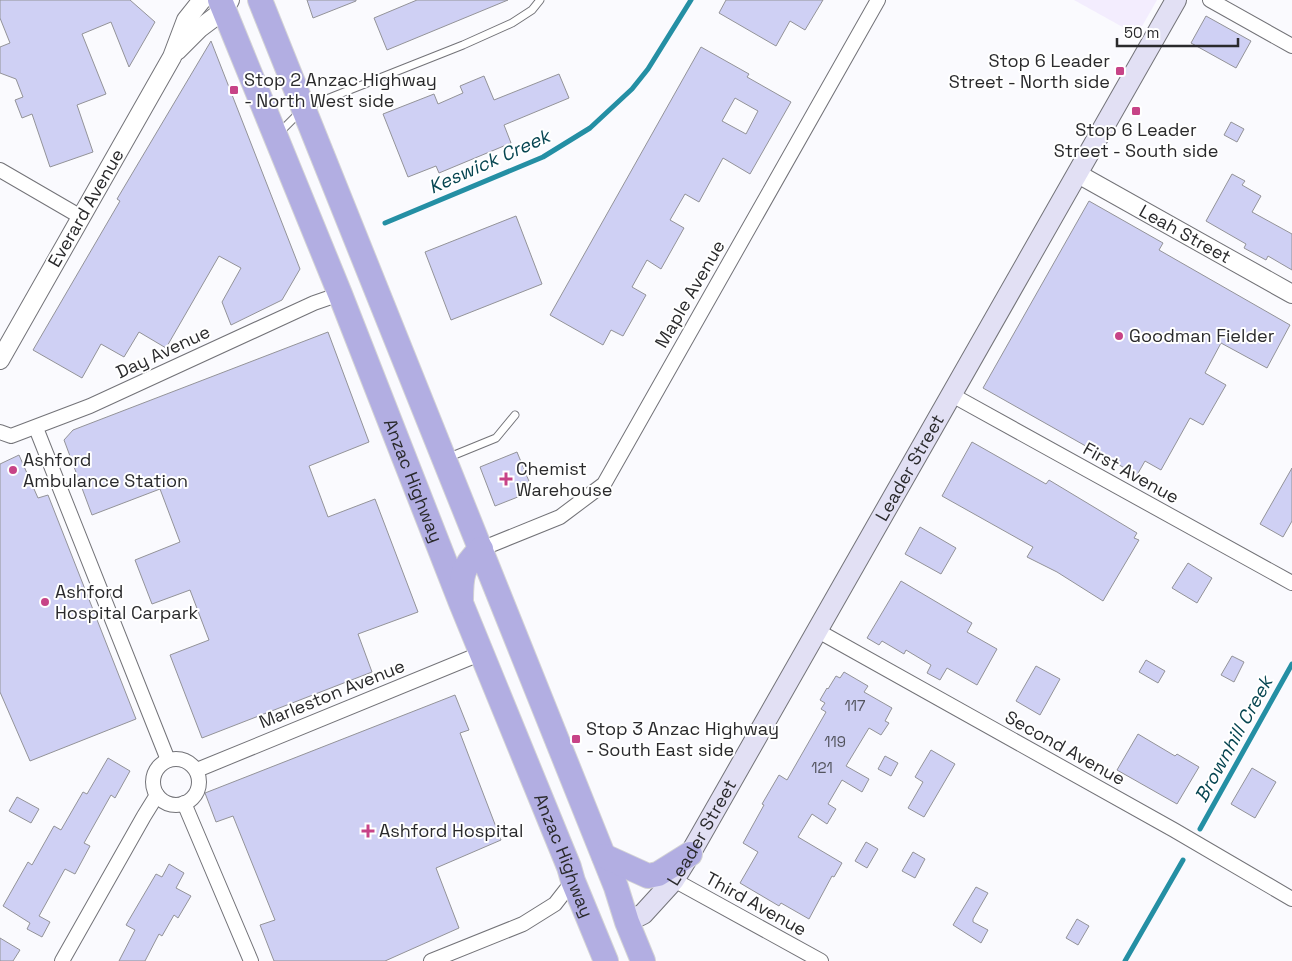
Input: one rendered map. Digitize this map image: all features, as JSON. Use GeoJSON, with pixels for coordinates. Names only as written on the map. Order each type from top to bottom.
{"type":"FeatureCollection","features":[{"type":"Feature","properties":{"kind":"highway","name":"Anzac Highway"},"geometry":{"type":"LineString","coordinates":[[260,0],[561,748],[643,961]]}},
{"type":"Feature","properties":{"kind":"highway","name":"Anzac Highway"},"geometry":{"type":"LineString","coordinates":[[225,3],[434,536],[606,961]]}},
{"type":"Feature","properties":{"kind":"highway"},"geometry":{"type":"LineString","coordinates":[[374,383],[409,370]]}},
{"type":"Feature","properties":{"kind":"highway"},"geometry":{"type":"LineString","coordinates":[[434,536],[466,549],[481,549]]}},
{"type":"Feature","properties":{"kind":"highway"},"geometry":{"type":"LineString","coordinates":[[461,603],[461,581],[465,569],[468,561],[481,549]]}},
{"type":"Feature","properties":{"kind":"highway"},"geometry":{"type":"LineString","coordinates":[[527,763],[561,748]]}},
{"type":"Feature","properties":{"kind":"highway"},"geometry":{"type":"LineString","coordinates":[[604,856],[648,876],[664,871],[690,854]]}},
{"type":"Feature","properties":{"kind":"highway"},"geometry":{"type":"LineString","coordinates":[[571,874],[596,908],[613,920],[627,922],[624,961]]}},
{"type":"Feature","properties":{"kind":"main road","name":"Leader Street"},"geometry":{"type":"LineString","coordinates":[[627,922],[643,914],[674,880],[690,854],[1176,0]]}},
{"type":"Feature","properties":{"kind":"street","name":"Everard Avenue"},"geometry":{"type":"LineString","coordinates":[[0,360],[172,57],[186,20],[202,0]]}},
{"type":"Feature","properties":{"kind":"street","name":"Maple Avenue"},"geometry":{"type":"LineString","coordinates":[[481,549],[560,517],[604,484],[878,0]]}},
{"type":"Feature","properties":{"kind":"street"},"geometry":{"type":"LineString","coordinates":[[1210,0],[1292,46]]}},
{"type":"Feature","properties":{"kind":"street","name":"Everard Avenue"},"geometry":{"type":"LineString","coordinates":[[172,57],[225,3]]}},
{"type":"Feature","properties":{"kind":"street"},"geometry":{"type":"LineString","coordinates":[[0,170],[81,217]]}},
{"type":"Feature","properties":{"kind":"street","name":"Leah Street"},"geometry":{"type":"LineString","coordinates":[[1078,174],[1292,294]]}},
{"type":"Feature","properties":{"kind":"street","name":"Day Avenue"},"geometry":{"type":"LineString","coordinates":[[0,432],[11,436],[36,428],[90,406],[314,303],[340,294]]}},
{"type":"Feature","properties":{"kind":"street","name":"First Avenue"},"geometry":{"type":"LineString","coordinates":[[952,395],[1292,583]]}},
{"type":"Feature","properties":{"kind":"street"},"geometry":{"type":"LineString","coordinates":[[36,428],[168,760]]}},
{"type":"Feature","properties":{"kind":"street","name":"Second Avenue"},"geometry":{"type":"LineString","coordinates":[[818,630],[1174,830],[1292,899]]}},
{"type":"Feature","properties":{"kind":"street","name":"Marleston Avenue"},"geometry":{"type":"LineString","coordinates":[[196,770],[482,653]]}},
{"type":"Feature","properties":{"kind":"street"},"geometry":{"type":"LineString","coordinates":[[181,759],[192,764],[199,778],[199,786],[193,798],[184,803],[174,805],[163,800],[158,795],[153,782],[154,775],[159,767],[168,760],[181,759]]}},
{"type":"Feature","properties":{"kind":"street"},"geometry":{"type":"LineString","coordinates":[[62,961],[144,816],[158,795]]}},
{"type":"Feature","properties":{"kind":"street"},"geometry":{"type":"LineString","coordinates":[[184,803],[251,961]]}},
{"type":"Feature","properties":{"kind":"street"},"geometry":{"type":"LineString","coordinates":[[431,961],[523,924],[555,904],[571,874]]}},
{"type":"Feature","properties":{"kind":"street","name":"Third Avenue"},"geometry":{"type":"LineString","coordinates":[[674,880],[821,961]]}},
{"type":"Feature","properties":{"kind":"lane"},"geometry":{"type":"LineString","coordinates":[[276,136],[304,108],[512,23],[532,10],[540,0]]}},
{"type":"Feature","properties":{"kind":"lane"},"geometry":{"type":"LineString","coordinates":[[445,459],[496,438],[515,415]]}},
{"type":"Feature","properties":{"kind":"shaded area"},"geometry":{"type":"Polygon","coordinates":[[[1074,0],[1157,0],[1137,35],[1074,0]]]}},
{"type":"Feature","properties":{"kind":"building"},"geometry":{"type":"Polygon","coordinates":[[[0,0],[130,0],[155,22],[129,67],[111,22],[82,34],[106,94],[77,105],[93,152],[50,167],[32,114],[22,118],[15,100],[23,97],[16,79],[0,73],[0,47],[10,43],[0,18],[0,0]]]}},
{"type":"Feature","properties":{"kind":"building"},"geometry":{"type":"Polygon","coordinates":[[[307,0],[356,0],[356,1],[313,18],[307,0]]]}},
{"type":"Feature","properties":{"kind":"building"},"geometry":{"type":"Polygon","coordinates":[[[417,0],[508,0],[387,50],[374,18],[417,0]]]}},
{"type":"Feature","properties":{"kind":"building"},"geometry":{"type":"Polygon","coordinates":[[[726,0],[823,0],[805,30],[790,21],[776,46],[719,13],[726,0]]]}},
{"type":"Feature","properties":{"kind":"building"},"geometry":{"type":"Polygon","coordinates":[[[1206,16],[1251,41],[1236,68],[1191,43],[1206,16]]]}},
{"type":"Feature","properties":{"kind":"building"},"geometry":{"type":"Polygon","coordinates":[[[211,41],[300,269],[282,300],[231,325],[222,302],[241,268],[219,256],[166,348],[139,332],[124,357],[101,344],[82,378],[33,350],[120,201],[117,199],[211,41]]]}},
{"type":"Feature","properties":{"kind":"building"},"geometry":{"type":"Polygon","coordinates":[[[701,47],[749,74],[747,77],[791,102],[750,174],[723,158],[699,202],[685,194],[670,220],[684,228],[661,269],[647,260],[632,287],[646,295],[623,336],[611,330],[603,345],[550,315],[701,47]],[[735,98],[722,121],[746,134],[758,111],[735,98]]]}},
{"type":"Feature","properties":{"kind":"building"},"geometry":{"type":"Polygon","coordinates":[[[559,74],[569,98],[504,125],[511,143],[439,173],[436,166],[408,177],[383,114],[434,94],[438,104],[463,93],[460,86],[484,76],[494,100],[559,74]]]}},
{"type":"Feature","properties":{"kind":"building"},"geometry":{"type":"Polygon","coordinates":[[[1231,122],[1244,129],[1237,142],[1224,135],[1231,122]]]}},
{"type":"Feature","properties":{"kind":"building"},"geometry":{"type":"Polygon","coordinates":[[[1232,174],[1245,181],[1242,185],[1261,196],[1252,212],[1292,234],[1292,270],[1268,256],[1266,260],[1244,248],[1246,244],[1206,221],[1232,174]]]}},
{"type":"Feature","properties":{"kind":"building","name":"Goodman Fielder"},"geometry":{"type":"Polygon","coordinates":[[[1089,201],[1163,243],[1159,250],[1290,325],[1267,368],[1221,343],[1205,373],[1226,385],[1203,425],[1190,418],[1161,470],[1145,461],[1137,475],[983,388],[1089,201]]]}},
{"type":"Feature","properties":{"kind":"building"},"geometry":{"type":"Polygon","coordinates":[[[516,216],[542,284],[451,320],[425,252],[516,216]]]}},
{"type":"Feature","properties":{"kind":"building"},"geometry":{"type":"Polygon","coordinates":[[[328,332],[369,442],[309,466],[328,517],[375,499],[418,612],[358,634],[372,672],[202,738],[170,655],[209,640],[190,590],[152,604],[135,560],[180,542],[160,489],[92,515],[64,440],[73,430],[328,332]]]}},
{"type":"Feature","properties":{"kind":"building"},"geometry":{"type":"Polygon","coordinates":[[[972,442],[1046,484],[1049,480],[1137,533],[1134,538],[1139,540],[1103,601],[1057,572],[1027,557],[1033,547],[942,496],[972,442]]]}},
{"type":"Feature","properties":{"kind":"building","name":"Chemist Warehouse"},"geometry":{"type":"Polygon","coordinates":[[[517,452],[533,491],[495,506],[480,467],[517,452]]]}},
{"type":"Feature","properties":{"kind":"building","name":"Ashford Hospital Carpark"},"geometry":{"type":"Polygon","coordinates":[[[19,455],[38,498],[48,495],[136,719],[30,761],[0,692],[0,464],[19,455]]]}},
{"type":"Feature","properties":{"kind":"building"},"geometry":{"type":"Polygon","coordinates":[[[1292,468],[1292,521],[1283,537],[1260,524],[1292,468]]]}},
{"type":"Feature","properties":{"kind":"building"},"geometry":{"type":"Polygon","coordinates":[[[920,527],[956,548],[941,574],[905,554],[920,527]]]}},
{"type":"Feature","properties":{"kind":"building"},"geometry":{"type":"Polygon","coordinates":[[[1188,563],[1212,578],[1197,603],[1172,588],[1188,563]]]}},
{"type":"Feature","properties":{"kind":"building"},"geometry":{"type":"Polygon","coordinates":[[[901,581],[972,623],[967,632],[997,649],[977,685],[947,668],[940,680],[927,673],[931,665],[906,650],[904,654],[882,641],[879,645],[867,638],[901,581]]]}},
{"type":"Feature","properties":{"kind":"building"},"geometry":{"type":"Polygon","coordinates":[[[1232,656],[1244,662],[1234,682],[1221,675],[1232,656]]]}},
{"type":"Feature","properties":{"kind":"building"},"geometry":{"type":"Polygon","coordinates":[[[1146,660],[1165,671],[1158,683],[1139,672],[1146,660]]]}},
{"type":"Feature","properties":{"kind":"building"},"geometry":{"type":"Polygon","coordinates":[[[1036,666],[1060,679],[1040,715],[1016,701],[1036,666]]]}},
{"type":"Feature","properties":{"kind":"building"},"geometry":{"type":"Polygon","coordinates":[[[844,672],[868,686],[864,692],[892,708],[885,721],[889,723],[881,735],[869,728],[846,766],[869,779],[862,792],[842,780],[828,804],[836,809],[827,824],[812,814],[798,837],[842,863],[834,877],[832,876],[809,919],[781,903],[779,906],[740,883],[758,852],[743,843],[779,775],[787,780],[826,712],[821,709],[825,703],[820,700],[827,688],[836,676],[840,678],[844,672]]]}},
{"type":"Feature","properties":{"kind":"building","name":"Ashford Hospital"},"geometry":{"type":"Polygon","coordinates":[[[455,695],[469,730],[460,733],[501,840],[436,868],[459,928],[385,961],[274,961],[260,925],[275,920],[233,816],[216,822],[205,793],[455,695]]]}},
{"type":"Feature","properties":{"kind":"building"},"geometry":{"type":"Polygon","coordinates":[[[1138,734],[1175,756],[1177,754],[1199,767],[1177,804],[1117,770],[1138,734]]]}},
{"type":"Feature","properties":{"kind":"building"},"geometry":{"type":"Polygon","coordinates":[[[931,750],[955,764],[924,817],[908,808],[923,782],[915,777],[931,750]]]}},
{"type":"Feature","properties":{"kind":"building"},"geometry":{"type":"Polygon","coordinates":[[[885,756],[898,763],[891,776],[878,769],[885,756]]]}},
{"type":"Feature","properties":{"kind":"building"},"geometry":{"type":"Polygon","coordinates":[[[108,758],[130,771],[115,798],[111,795],[84,843],[90,846],[75,874],[65,869],[39,916],[50,922],[42,937],[27,929],[30,923],[3,906],[28,862],[32,865],[54,826],[61,830],[83,792],[87,794],[108,758]]]}},
{"type":"Feature","properties":{"kind":"building"},"geometry":{"type":"Polygon","coordinates":[[[1252,768],[1276,782],[1255,818],[1231,804],[1252,768]]]}},
{"type":"Feature","properties":{"kind":"building"},"geometry":{"type":"Polygon","coordinates":[[[17,797],[39,809],[31,823],[9,811],[17,797]]]}},
{"type":"Feature","properties":{"kind":"building"},"geometry":{"type":"Polygon","coordinates":[[[866,842],[878,849],[867,868],[855,861],[866,842]]]}},
{"type":"Feature","properties":{"kind":"building"},"geometry":{"type":"Polygon","coordinates":[[[913,852],[925,859],[915,878],[902,871],[913,852]]]}},
{"type":"Feature","properties":{"kind":"building"},"geometry":{"type":"Polygon","coordinates":[[[169,864],[184,873],[176,888],[191,896],[178,918],[174,915],[162,936],[159,934],[145,961],[119,961],[135,930],[126,925],[156,874],[162,877],[169,864]]]}},
{"type":"Feature","properties":{"kind":"building"},"geometry":{"type":"Polygon","coordinates":[[[976,887],[988,893],[973,919],[973,922],[988,930],[981,943],[953,925],[976,887]]]}},
{"type":"Feature","properties":{"kind":"building"},"geometry":{"type":"Polygon","coordinates":[[[1077,919],[1089,926],[1078,945],[1066,938],[1077,919]]]}},
{"type":"Feature","properties":{"kind":"building"},"geometry":{"type":"Polygon","coordinates":[[[0,938],[20,950],[13,961],[0,961],[0,938]]]}},
{"type":"Feature","properties":{"kind":"waterway","name":"Keswick Creek"},"geometry":{"type":"LineString","coordinates":[[385,223],[543,157],[590,128],[632,89],[648,69],[691,0]]}},
{"type":"Feature","properties":{"kind":"waterway","name":"Brownhill Creek"},"geometry":{"type":"LineString","coordinates":[[1200,829],[1292,664]]}},
{"type":"Feature","properties":{"kind":"waterway","name":"Brownhill Creek"},"geometry":{"type":"LineString","coordinates":[[1125,961],[1183,860]]}},
{"type":"Feature","properties":{"kind":"place","name":"Stop 6 Leader Street - North side"},"geometry":{"type":"Point","coordinates":[1120,71]}},
{"type":"Feature","properties":{"kind":"place","name":"Stop 2 Anzac Highway - North West side"},"geometry":{"type":"Point","coordinates":[234,90]}},
{"type":"Feature","properties":{"kind":"place","name":"Stop 6 Leader Street - South side"},"geometry":{"type":"Point","coordinates":[1136,111]}},
{"type":"Feature","properties":{"kind":"place","name":"Goodman Fielder"},"geometry":{"type":"Point","coordinates":[1119,336]}},
{"type":"Feature","properties":{"kind":"place","name":"Ashford Ambulance Station"},"geometry":{"type":"Point","coordinates":[13,470]}},
{"type":"Feature","properties":{"kind":"place","name":"Chemist Warehouse"},"geometry":{"type":"Point","coordinates":[506,479]}},
{"type":"Feature","properties":{"kind":"place","name":"Ashford Hospital Carpark"},"geometry":{"type":"Point","coordinates":[45,602]}},
{"type":"Feature","properties":{"kind":"place","name":"Stop 3 Anzac Highway - South East side"},"geometry":{"type":"Point","coordinates":[576,739]}},
{"type":"Feature","properties":{"kind":"place","name":"Ashford Hospital"},"geometry":{"type":"Point","coordinates":[368,831]}}]}
